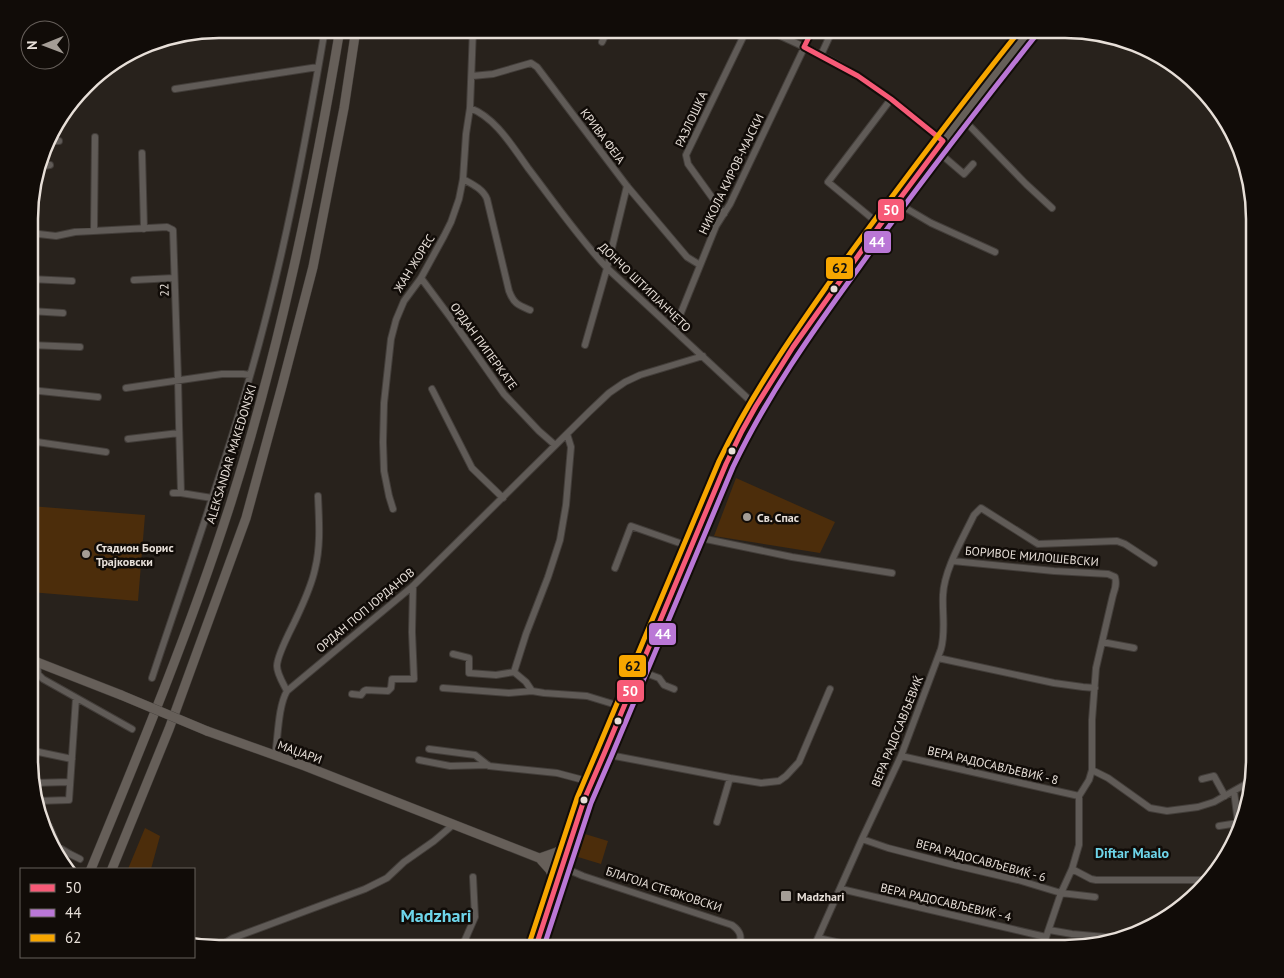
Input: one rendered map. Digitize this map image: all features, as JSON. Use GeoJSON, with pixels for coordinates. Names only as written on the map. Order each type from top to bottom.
{"type":"FeatureCollection","features":[{"type":"Feature","properties":{"kind":"street"},"geometry":{"type":"LineString","coordinates":[[152,678],[212,498],[250,375],[287,231],[304,148],[323,38]]}},
{"type":"Feature","properties":{"kind":"street","name":"ALEKSANDAR MAKEDONSKI"},"geometry":{"type":"LineString","coordinates":[[91,868],[176,658],[231,503],[251,437],[278,337],[301,238],[338,38]]}},
{"type":"Feature","properties":{"kind":"street"},"geometry":{"type":"LineString","coordinates":[[112,868],[169,729],[246,518],[312,266],[344,108],[355,38]]}},
{"type":"Feature","properties":{"kind":"street","name":"ЖАН ЖОРЕС"},"geometry":{"type":"LineString","coordinates":[[392,509],[384,471],[383,442],[384,404],[391,339],[396,320],[404,302],[421,278],[451,222],[463,179],[470,108],[473,38]]}},
{"type":"Feature","properties":{"kind":"street"},"geometry":{"type":"LineString","coordinates":[[602,42],[604,38]]}},
{"type":"Feature","properties":{"kind":"street","name":"РАЗЛОШКА"},"geometry":{"type":"LineString","coordinates":[[724,214],[688,164],[686,155],[743,38]]}},
{"type":"Feature","properties":{"kind":"street"},"geometry":{"type":"LineString","coordinates":[[785,38],[804,46],[858,76],[891,99],[943,141]]}},
{"type":"Feature","properties":{"kind":"street","name":"НИКОЛА КИРОВ-МАЈСКИ"},"geometry":{"type":"LineString","coordinates":[[674,330],[716,226],[730,204],[808,38]]}},
{"type":"Feature","properties":{"kind":"street"},"geometry":{"type":"LineString","coordinates":[[821,55],[829,38]]}},
{"type":"Feature","properties":{"kind":"street"},"geometry":{"type":"LineString","coordinates":[[539,940],[591,782],[640,671],[733,449],[756,406],[803,332],[936,150],[1022,40],[1017,38]]}},
{"type":"Feature","properties":{"kind":"street","name":"КРИВА ФЕЈА"},"geometry":{"type":"LineString","coordinates":[[472,76],[493,74],[531,63],[534,64],[627,186],[688,257],[700,265]]}},
{"type":"Feature","properties":{"kind":"street"},"geometry":{"type":"LineString","coordinates":[[175,89],[318,67]]}},
{"type":"Feature","properties":{"kind":"street"},"geometry":{"type":"LineString","coordinates":[[880,225],[828,182],[891,99]]}},
{"type":"Feature","properties":{"kind":"street","name":"ДОНЧО ШТИПЈАНЧЕТО"},"geometry":{"type":"LineString","coordinates":[[470,108],[489,120],[505,137],[574,230],[607,268],[756,406]]}},
{"type":"Feature","properties":{"kind":"street"},"geometry":{"type":"LineString","coordinates":[[961,117],[1052,208]]}},
{"type":"Feature","properties":{"kind":"street"},"geometry":{"type":"LineString","coordinates":[[94,136],[94,231]]}},
{"type":"Feature","properties":{"kind":"street"},"geometry":{"type":"LineString","coordinates":[[54,142],[60,142]]}},
{"type":"Feature","properties":{"kind":"street"},"geometry":{"type":"LineString","coordinates":[[936,150],[964,174],[974,164]]}},
{"type":"Feature","properties":{"kind":"street"},"geometry":{"type":"LineString","coordinates":[[142,153],[144,229]]}},
{"type":"Feature","properties":{"kind":"street"},"geometry":{"type":"LineString","coordinates":[[45,166],[50,165]]}},
{"type":"Feature","properties":{"kind":"street"},"geometry":{"type":"LineString","coordinates":[[463,179],[485,194],[513,301],[519,306],[530,310]]}},
{"type":"Feature","properties":{"kind":"street"},"geometry":{"type":"LineString","coordinates":[[585,345],[607,268],[627,186]]}},
{"type":"Feature","properties":{"kind":"street"},"geometry":{"type":"LineString","coordinates":[[897,203],[931,223],[995,252]]}},
{"type":"Feature","properties":{"kind":"street","name":"22"},"geometry":{"type":"LineString","coordinates":[[38,234],[56,236],[75,232],[166,227],[173,230],[181,493]]}},
{"type":"Feature","properties":{"kind":"street"},"geometry":{"type":"LineString","coordinates":[[134,280],[174,278]]}},
{"type":"Feature","properties":{"kind":"street","name":"ОРДАН ПИПЕРКАТЕ"},"geometry":{"type":"LineString","coordinates":[[421,278],[504,394],[555,445]]}},
{"type":"Feature","properties":{"kind":"street"},"geometry":{"type":"LineString","coordinates":[[38,279],[72,281]]}},
{"type":"Feature","properties":{"kind":"street"},"geometry":{"type":"LineString","coordinates":[[38,311],[63,313]]}},
{"type":"Feature","properties":{"kind":"street"},"geometry":{"type":"LineString","coordinates":[[38,345],[80,348]]}},
{"type":"Feature","properties":{"kind":"street","name":"ОРДАН ПОП ЈОРДАНОВ"},"geometry":{"type":"LineString","coordinates":[[287,691],[413,586],[609,393],[640,375],[703,356]]}},
{"type":"Feature","properties":{"kind":"street"},"geometry":{"type":"LineString","coordinates":[[126,388],[222,374],[250,375]]}},
{"type":"Feature","properties":{"kind":"street"},"geometry":{"type":"LineString","coordinates":[[432,389],[472,468],[503,498]]}},
{"type":"Feature","properties":{"kind":"street"},"geometry":{"type":"LineString","coordinates":[[38,391],[98,397]]}},
{"type":"Feature","properties":{"kind":"street"},"geometry":{"type":"LineString","coordinates":[[128,439],[179,433]]}},
{"type":"Feature","properties":{"kind":"street"},"geometry":{"type":"LineString","coordinates":[[514,672],[560,540],[566,505],[571,447],[568,434]]}},
{"type":"Feature","properties":{"kind":"street"},"geometry":{"type":"LineString","coordinates":[[38,442],[106,452]]}},
{"type":"Feature","properties":{"kind":"street"},"geometry":{"type":"LineString","coordinates":[[173,493],[212,498]]}},
{"type":"Feature","properties":{"kind":"street"},"geometry":{"type":"LineString","coordinates":[[276,756],[281,707],[283,697],[287,691],[278,673],[277,665],[315,571],[319,534],[318,496]]}},
{"type":"Feature","properties":{"kind":"street","name":"ВЕРА РАДОСАВЉЕВИЌ"},"geometry":{"type":"LineString","coordinates":[[818,938],[901,756],[938,658],[944,640],[943,595],[946,574],[974,515],[981,508],[1038,544],[1116,541],[1125,544],[1154,563]]}},
{"type":"Feature","properties":{"kind":"street"},"geometry":{"type":"LineString","coordinates":[[616,568],[631,526],[691,547]]}},
{"type":"Feature","properties":{"kind":"street"},"geometry":{"type":"LineString","coordinates":[[696,537],[792,557],[892,573]]}},
{"type":"Feature","properties":{"kind":"street","name":"БОРИВОЕ МИЛОШЕВСКИ"},"geometry":{"type":"LineString","coordinates":[[953,561],[1112,575],[1115,577],[1116,586],[1096,668],[1092,720],[1092,770],[1090,780],[1080,796],[1078,845],[1072,869],[1061,893],[1045,940]]}},
{"type":"Feature","properties":{"kind":"street"},"geometry":{"type":"LineString","coordinates":[[352,694],[361,695],[366,690],[388,691],[391,688],[392,680],[414,679],[413,586]]}},
{"type":"Feature","properties":{"kind":"street"},"geometry":{"type":"LineString","coordinates":[[1102,642],[1134,648]]}},
{"type":"Feature","properties":{"kind":"street"},"geometry":{"type":"LineString","coordinates":[[453,654],[469,658],[469,673],[496,675],[514,672],[532,690]]}},
{"type":"Feature","properties":{"kind":"street"},"geometry":{"type":"LineString","coordinates":[[938,658],[1054,683],[1095,688]]}},
{"type":"Feature","properties":{"kind":"street","name":"МАЏАРИ"},"geometry":{"type":"LineString","coordinates":[[38,662],[207,731],[305,766],[562,867]]}},
{"type":"Feature","properties":{"kind":"street"},"geometry":{"type":"LineString","coordinates":[[640,671],[659,678],[664,685],[674,689]]}},
{"type":"Feature","properties":{"kind":"street"},"geometry":{"type":"LineString","coordinates":[[38,674],[56,687],[132,729]]}},
{"type":"Feature","properties":{"kind":"street"},"geometry":{"type":"LineString","coordinates":[[443,688],[509,693],[532,690],[544,693],[587,696],[623,707]]}},
{"type":"Feature","properties":{"kind":"street"},"geometry":{"type":"LineString","coordinates":[[604,754],[761,783],[778,780],[786,776],[799,762],[830,689]]}},
{"type":"Feature","properties":{"kind":"street"},"geometry":{"type":"LineString","coordinates":[[42,801],[69,800],[76,698]]}},
{"type":"Feature","properties":{"kind":"street"},"geometry":{"type":"LineString","coordinates":[[429,749],[475,755],[488,765]]}},
{"type":"Feature","properties":{"kind":"street"},"geometry":{"type":"LineString","coordinates":[[38,752],[72,759]]}},
{"type":"Feature","properties":{"kind":"street","name":"ВЕРА РАДОСАВЉЕВИЌ - 8"},"geometry":{"type":"LineString","coordinates":[[901,756],[1080,796]]}},
{"type":"Feature","properties":{"kind":"street"},"geometry":{"type":"LineString","coordinates":[[419,760],[450,766],[488,765],[557,772],[591,782]]}},
{"type":"Feature","properties":{"kind":"street"},"geometry":{"type":"LineString","coordinates":[[1092,770],[1108,778],[1150,808],[1167,811],[1198,807],[1214,802],[1245,785]]}},
{"type":"Feature","properties":{"kind":"street"},"geometry":{"type":"LineString","coordinates":[[1202,780],[1214,776],[1224,796]]}},
{"type":"Feature","properties":{"kind":"street"},"geometry":{"type":"LineString","coordinates":[[717,822],[730,778]]}},
{"type":"Feature","properties":{"kind":"street"},"geometry":{"type":"LineString","coordinates":[[39,783],[70,782]]}},
{"type":"Feature","properties":{"kind":"street"},"geometry":{"type":"LineString","coordinates":[[1234,791],[1237,817]]}},
{"type":"Feature","properties":{"kind":"street"},"geometry":{"type":"LineString","coordinates":[[1218,826],[1235,823]]}},
{"type":"Feature","properties":{"kind":"street"},"geometry":{"type":"LineString","coordinates":[[229,940],[378,883],[387,878],[404,862],[454,824]]}},
{"type":"Feature","properties":{"kind":"street","name":"ВЕРА РАДОСАВЉЕВИЌ - 6"},"geometry":{"type":"LineString","coordinates":[[862,839],[888,848],[1018,880],[1061,893],[1096,897]]}},
{"type":"Feature","properties":{"kind":"street"},"geometry":{"type":"LineString","coordinates":[[556,885],[548,867],[539,858],[557,852],[569,845]]}},
{"type":"Feature","properties":{"kind":"street"},"geometry":{"type":"LineString","coordinates":[[61,849],[80,859]]}},
{"type":"Feature","properties":{"kind":"street","name":"БЛАГОЈА СТЕФКОВСКИ"},"geometry":{"type":"LineString","coordinates":[[562,867],[583,876],[732,925],[738,929],[740,940]]}},
{"type":"Feature","properties":{"kind":"street"},"geometry":{"type":"LineString","coordinates":[[1072,869],[1096,880],[1201,880]]}},
{"type":"Feature","properties":{"kind":"street"},"geometry":{"type":"LineString","coordinates":[[465,940],[475,917],[473,877]]}},
{"type":"Feature","properties":{"kind":"street","name":"ВЕРА РАДОСАВЉЕВИЌ - 4"},"geometry":{"type":"LineString","coordinates":[[840,889],[1047,934],[1102,937]]}},
{"type":"Feature","properties":{"kind":"street"},"geometry":{"type":"LineString","coordinates":[[818,938],[827,940]]}},
{"type":"Feature","properties":{"kind":"shaded area"},"geometry":{"type":"Polygon","coordinates":[[[736,478],[835,522],[820,553],[714,536],[736,478]]]}},
{"type":"Feature","properties":{"kind":"shaded area","name":"Стадион Борис Трајковски"},"geometry":{"type":"Polygon","coordinates":[[[38,507],[145,515],[138,601],[38,593],[38,507]]]}},
{"type":"Feature","properties":{"kind":"shaded area"},"geometry":{"type":"Polygon","coordinates":[[[145,828],[160,836],[151,868],[128,868],[145,828]]]}},
{"type":"Feature","properties":{"kind":"shaded area"},"geometry":{"type":"Polygon","coordinates":[[[585,834],[608,841],[601,864],[578,857],[585,834]]]}},
{"type":"Feature","properties":{"kind":"transit line","name":"50"},"geometry":{"type":"LineString","coordinates":[[538,940],[584,800],[726,464],[742,431],[793,347],[943,141],[891,99],[858,76],[804,47],[808,38]]}},
{"type":"Feature","properties":{"kind":"transit line","name":"62"},"geometry":{"type":"LineString","coordinates":[[530,940],[577,798],[719,461],[733,434],[778,357],[846,259],[932,143],[1014,38]]}},
{"type":"Feature","properties":{"kind":"transit line","name":"44"},"geometry":{"type":"LineString","coordinates":[[546,940],[591,803],[733,467],[760,415],[807,341],[880,239],[1034,38]]}},
{"type":"Feature","properties":{"kind":"place","name":"Св. Спас"},"geometry":{"type":"Point","coordinates":[747,517]}},
{"type":"Feature","properties":{"kind":"place","name":"Стадион Борис Трајковски"},"geometry":{"type":"Point","coordinates":[86,554]}},
{"type":"Feature","properties":{"kind":"place","name":"Madzhari"},"geometry":{"type":"Point","coordinates":[786,896]}},
{"type":"Feature","properties":{"kind":"district","name":"Diftar Maalo"},"geometry":{"type":"Point","coordinates":[1132,853]}},
{"type":"Feature","properties":{"kind":"district","name":"Madzhari"},"geometry":{"type":"Point","coordinates":[436,915]}}]}
